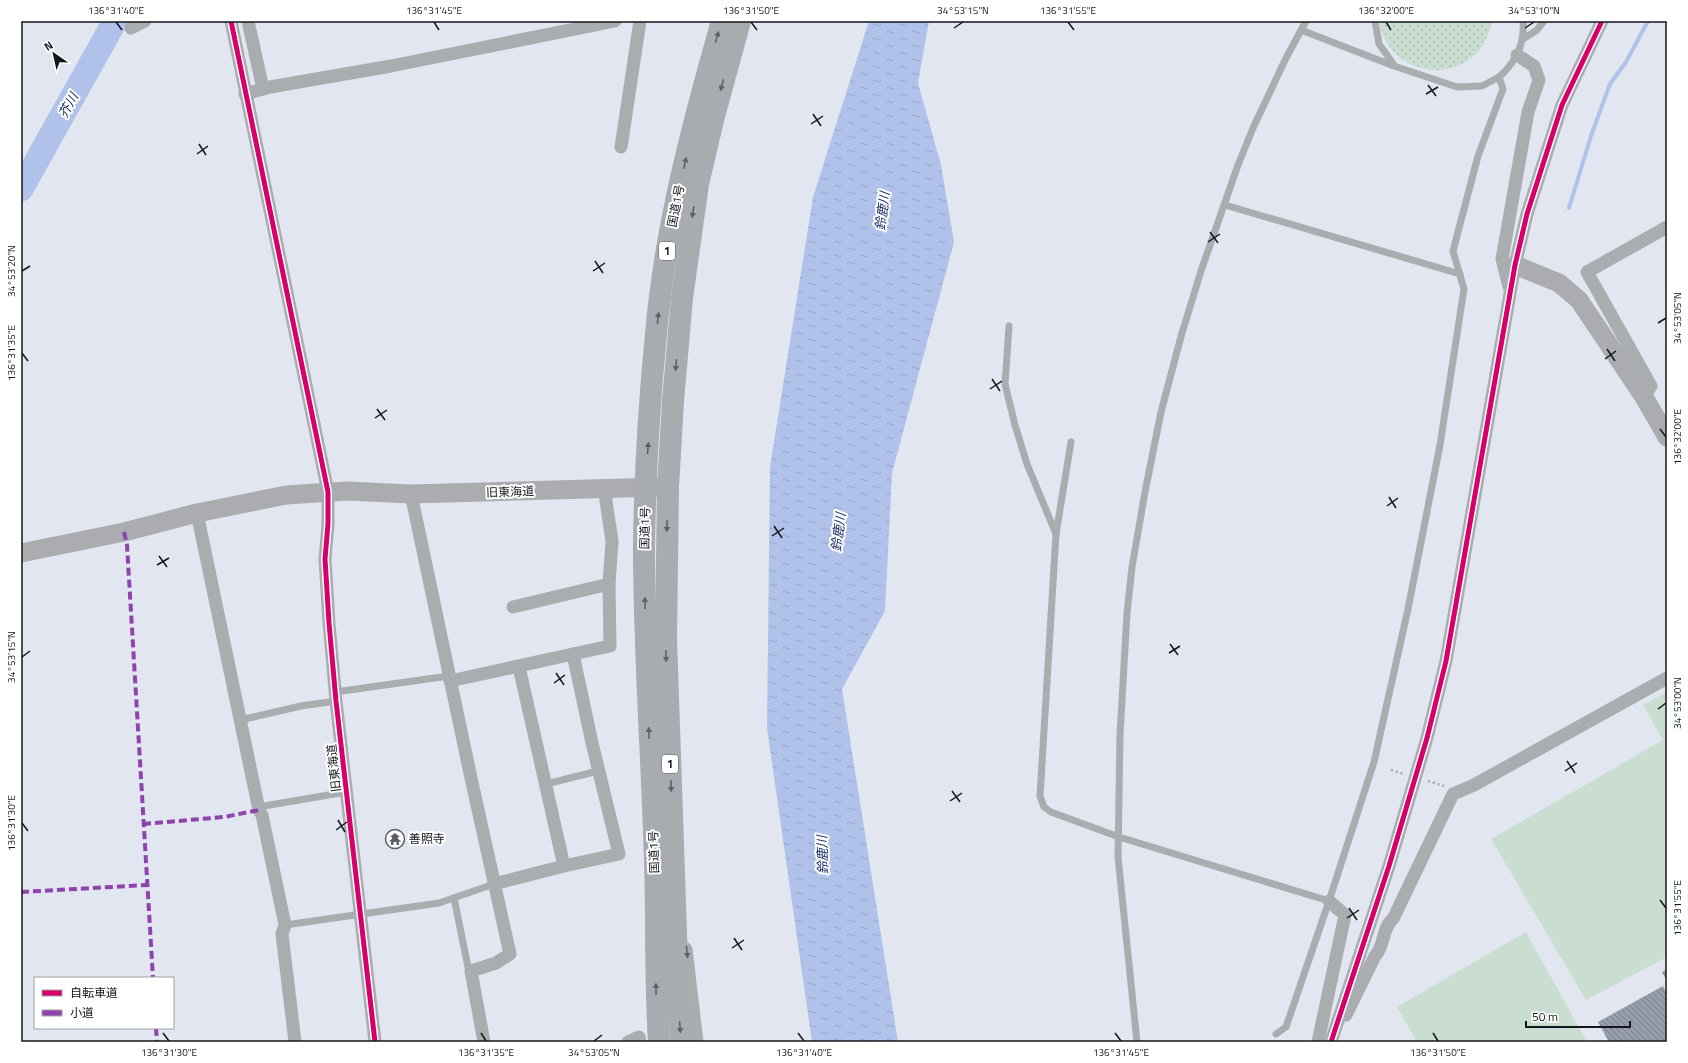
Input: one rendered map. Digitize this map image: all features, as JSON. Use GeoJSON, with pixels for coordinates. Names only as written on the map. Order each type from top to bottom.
{"type":"FeatureCollection","features":[{"type":"Feature","properties":{"kind":"highway","name":"国道1号"},"geometry":{"type":"LineString","coordinates":[[659,1042],[656,994],[655,861],[645,614],[644,546],[646,487],[656,334],[664,269],[696,114],[722,21]]}},
{"type":"Feature","properties":{"kind":"highway","name":"国道1号"},"geometry":{"type":"LineString","coordinates":[[681,1042],[666,638],[668,487],[673,401],[682,298],[694,206],[714,116],[740,21]]}},
{"type":"Feature","properties":{"kind":"street"},"geometry":{"type":"LineString","coordinates":[[131,28],[144,21]]}},
{"type":"Feature","properties":{"kind":"street"},"geometry":{"type":"LineString","coordinates":[[21,552],[124,532],[197,513],[327,487],[231,21]]}},
{"type":"Feature","properties":{"kind":"street"},"geometry":{"type":"LineString","coordinates":[[248,21],[263,89]]}},
{"type":"Feature","properties":{"kind":"street"},"geometry":{"type":"LineString","coordinates":[[245,94],[263,89],[391,66],[615,21]]}},
{"type":"Feature","properties":{"kind":"street"},"geometry":{"type":"LineString","coordinates":[[621,147],[640,21]]}},
{"type":"Feature","properties":{"kind":"street"},"geometry":{"type":"LineString","coordinates":[[1331,1042],[1389,866],[1426,738],[1446,661],[1510,291],[1528,214],[1562,105],[1602,21]]}},
{"type":"Feature","properties":{"kind":"street"},"geometry":{"type":"LineString","coordinates":[[1510,291],[1502,259],[1528,112],[1539,80],[1534,66],[1517,55]]}},
{"type":"Feature","properties":{"kind":"street"},"geometry":{"type":"LineString","coordinates":[[1644,397],[1651,386],[1587,272],[1667,227]]}},
{"type":"Feature","properties":{"kind":"street"},"geometry":{"type":"LineString","coordinates":[[1515,265],[1559,283],[1579,300],[1644,397],[1667,437]]}},
{"type":"Feature","properties":{"kind":"street","name":"旧東海道"},"geometry":{"type":"LineString","coordinates":[[375,1042],[346,792],[329,623],[325,559],[328,524],[327,487],[411,494],[668,487]]}},
{"type":"Feature","properties":{"kind":"street"},"geometry":{"type":"LineString","coordinates":[[449,679],[519,666],[610,646],[609,584],[612,541],[606,502],[606,488]]}},
{"type":"Feature","properties":{"kind":"street"},"geometry":{"type":"LineString","coordinates":[[411,494],[449,679],[510,954],[496,963],[471,971],[484,1042]]}},
{"type":"Feature","properties":{"kind":"street"},"geometry":{"type":"LineString","coordinates":[[197,513],[258,807],[262,815],[285,925],[282,934],[295,1042]]}},
{"type":"Feature","properties":{"kind":"street"},"geometry":{"type":"LineString","coordinates":[[513,607],[609,584]]}},
{"type":"Feature","properties":{"kind":"street"},"geometry":{"type":"LineString","coordinates":[[494,884],[619,854],[598,771],[574,654]]}},
{"type":"Feature","properties":{"kind":"street"},"geometry":{"type":"LineString","coordinates":[[519,666],[564,866]]}},
{"type":"Feature","properties":{"kind":"street"},"geometry":{"type":"LineString","coordinates":[[1335,1027],[1341,1026],[1375,956],[1379,952],[1389,922],[1393,918],[1453,794],[1474,785],[1667,678]]}},
{"type":"Feature","properties":{"kind":"street"},"geometry":{"type":"LineString","coordinates":[[673,844],[697,1042]]}},
{"type":"Feature","properties":{"kind":"street"},"geometry":{"type":"LineString","coordinates":[[1318,1042],[1345,915],[1329,901]]}},
{"type":"Feature","properties":{"kind":"street"},"geometry":{"type":"LineString","coordinates":[[628,1042],[639,1037],[640,1042]]}},
{"type":"Feature","properties":{"kind":"lane"},"geometry":{"type":"LineString","coordinates":[[1137,1042],[1118,857],[1123,662],[1132,567],[1161,412],[1182,333],[1202,268],[1238,165],[1253,128],[1306,21]]}},
{"type":"Feature","properties":{"kind":"lane"},"geometry":{"type":"LineString","coordinates":[[1375,21],[1379,44],[1394,66]]}},
{"type":"Feature","properties":{"kind":"lane"},"geometry":{"type":"LineString","coordinates":[[1301,30],[1394,66],[1457,87],[1482,86],[1499,77],[1509,68],[1517,55],[1523,39],[1523,21]]}},
{"type":"Feature","properties":{"kind":"lane"},"geometry":{"type":"LineString","coordinates":[[1523,39],[1537,30],[1544,21]]}},
{"type":"Feature","properties":{"kind":"lane"},"geometry":{"type":"LineString","coordinates":[[1276,1034],[1286,1027],[1374,762],[1408,609],[1440,444],[1464,289],[1453,251],[1478,156],[1503,89],[1499,77]]}},
{"type":"Feature","properties":{"kind":"lane"},"geometry":{"type":"LineString","coordinates":[[1225,205],[1460,274]]}},
{"type":"Feature","properties":{"kind":"lane"},"geometry":{"type":"LineString","coordinates":[[1009,326],[1005,384],[1014,425],[1027,464],[1056,534]]}},
{"type":"Feature","properties":{"kind":"lane"},"geometry":{"type":"LineString","coordinates":[[1071,442],[1056,534],[1040,796],[1044,806],[1051,812],[1119,837],[1329,901]]}},
{"type":"Feature","properties":{"kind":"lane"},"geometry":{"type":"LineString","coordinates":[[240,720],[301,706],[336,696],[449,679]]}},
{"type":"Feature","properties":{"kind":"lane"},"geometry":{"type":"LineString","coordinates":[[546,784],[598,771]]}},
{"type":"Feature","properties":{"kind":"lane"},"geometry":{"type":"LineString","coordinates":[[258,807],[346,792]]}},
{"type":"Feature","properties":{"kind":"lane"},"geometry":{"type":"LineString","coordinates":[[285,925],[439,903],[494,884]]}},
{"type":"Feature","properties":{"kind":"lane"},"geometry":{"type":"LineString","coordinates":[[454,898],[468,967],[471,971]]}},
{"type":"Feature","properties":{"kind":"path"},"geometry":{"type":"LineString","coordinates":[[1390,770],[1408,775]]}},
{"type":"Feature","properties":{"kind":"path"},"geometry":{"type":"LineString","coordinates":[[1426,780],[1453,788],[1453,794]]}},
{"type":"Feature","properties":{"kind":"green space"},"geometry":{"type":"Polygon","coordinates":[[[1379,21],[1492,21],[1486,39],[1476,54],[1462,64],[1447,69],[1432,70],[1417,67],[1404,60],[1392,50],[1384,37],[1379,21]]]}},
{"type":"Feature","properties":{"kind":"green space"},"geometry":{"type":"Polygon","coordinates":[[[1667,692],[1667,957],[1586,1000],[1491,839],[1663,740],[1643,705],[1667,692]]]}},
{"type":"Feature","properties":{"kind":"green space"},"geometry":{"type":"Polygon","coordinates":[[[1526,932],[1587,1042],[1417,1042],[1397,1007],[1526,932]]]}},
{"type":"Feature","properties":{"kind":"water","name":"鈴鹿川"},"geometry":{"type":"Polygon","coordinates":[[[869,21],[929,21],[918,83],[941,165],[954,242],[892,473],[885,611],[842,689],[898,1042],[812,1042],[767,728],[770,467],[813,197],[869,21]]]}},
{"type":"Feature","properties":{"kind":"building"},"geometry":{"type":"Polygon","coordinates":[[[1667,969],[1667,981],[1662,972],[1667,969]]]}},
{"type":"Feature","properties":{"kind":"building"},"geometry":{"type":"Polygon","coordinates":[[[1663,986],[1667,994],[1667,1042],[1609,1042],[1598,1022],[1663,986]]]}},
{"type":"Feature","properties":{"kind":"waterway","name":"芥川"},"geometry":{"type":"LineString","coordinates":[[21,189],[115,21]]}},
{"type":"Feature","properties":{"kind":"waterway"},"geometry":{"type":"LineString","coordinates":[[1569,208],[1591,136],[1610,84],[1626,62],[1648,21]]}},
{"type":"Feature","properties":{"kind":"marked path"},"geometry":{"type":"LineString","coordinates":[[124,532],[127,545],[153,977]]}},
{"type":"Feature","properties":{"kind":"marked path"},"geometry":{"type":"LineString","coordinates":[[143,824],[224,817],[259,810]]}},
{"type":"Feature","properties":{"kind":"marked path"},"geometry":{"type":"LineString","coordinates":[[21,892],[147,885]]}},
{"type":"Feature","properties":{"kind":"marked path"},"geometry":{"type":"LineString","coordinates":[[156,1029],[157,1042]]}},
{"type":"Feature","properties":{"kind":"cycle path"},"geometry":{"type":"LineString","coordinates":[[231,21],[328,492],[328,524],[325,559],[329,623],[336,701],[375,1042]]}},
{"type":"Feature","properties":{"kind":"cycle path"},"geometry":{"type":"LineString","coordinates":[[1331,1042],[1389,866],[1427,738],[1446,661],[1515,265],[1527,214],[1562,105],[1602,21]]}},
{"type":"Feature","properties":{"kind":"place","name":"善照寺"},"geometry":{"type":"Point","coordinates":[395,839]}}]}
